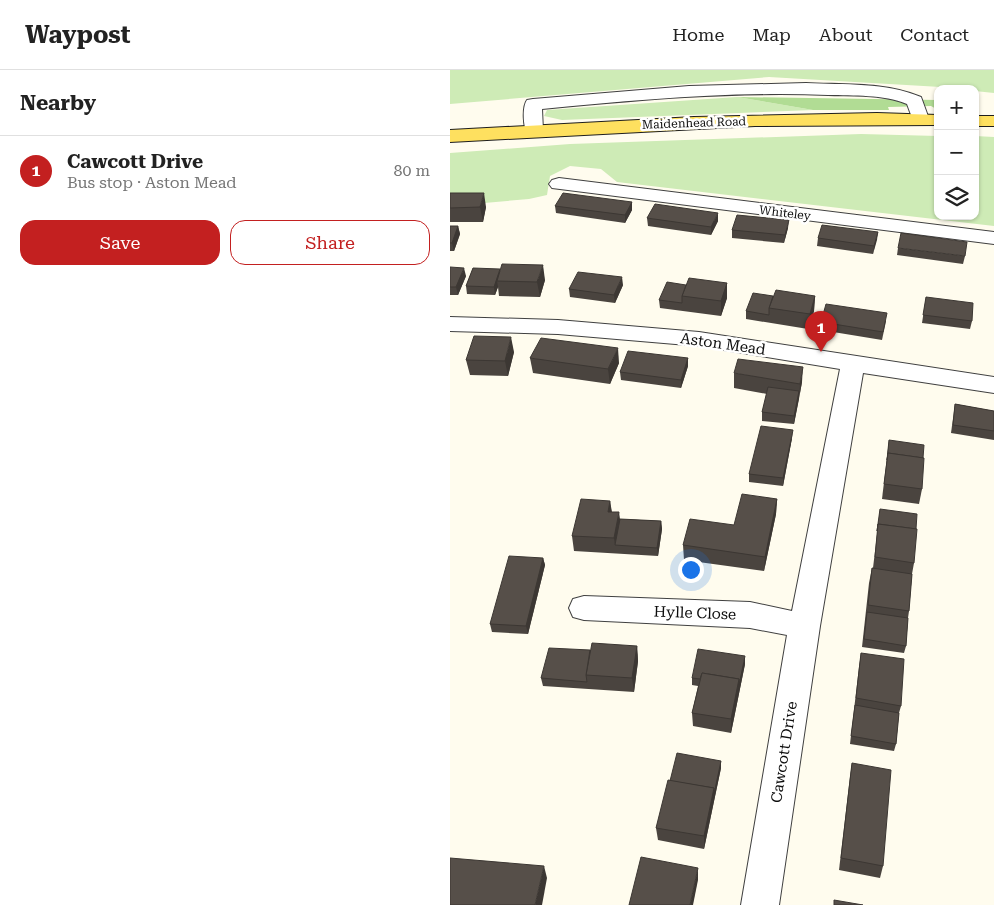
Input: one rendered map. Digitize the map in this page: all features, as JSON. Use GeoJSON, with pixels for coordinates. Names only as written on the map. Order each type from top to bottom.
{"type":"FeatureCollection","features":[{"type":"Feature","properties":{"kind":"main road","name":"Maidenhead Road"},"geometry":{"type":"LineString","coordinates":[[450,136],[794,119],[929,119]]}},
{"type":"Feature","properties":{"kind":"main road"},"geometry":{"type":"LineString","coordinates":[[979,121],[994,121]]}},
{"type":"Feature","properties":{"kind":"street"},"geometry":{"type":"LineString","coordinates":[[534,131],[533,104],[704,90],[807,88],[900,94],[915,101],[929,119]]}},
{"type":"Feature","properties":{"kind":"street","name":"Whiteley"},"geometry":{"type":"LineString","coordinates":[[572,182],[994,238]]}},
{"type":"Feature","properties":{"kind":"street","name":"Aston Mead"},"geometry":{"type":"LineString","coordinates":[[450,324],[558,327],[699,339],[994,385]]}},
{"type":"Feature","properties":{"kind":"street","name":"Cawcott Drive"},"geometry":{"type":"LineString","coordinates":[[760,905],[804,626],[854,362]]}},
{"type":"Feature","properties":{"kind":"street","name":"Hylle Close"},"geometry":{"type":"LineString","coordinates":[[584,608],[750,615],[804,626]]}},
{"type":"Feature","properties":{"kind":"green space"},"geometry":{"type":"Polygon","coordinates":[[[450,70],[994,70],[994,93],[979,91],[979,85],[934,85],[934,87],[769,77],[450,104],[450,70]]]}},
{"type":"Feature","properties":{"kind":"green space"},"geometry":{"type":"Polygon","coordinates":[[[737,97],[813,110],[562,120],[544,116],[547,110],[737,97]]]}},
{"type":"Feature","properties":{"kind":"green space"},"geometry":{"type":"Polygon","coordinates":[[[737,97],[934,100],[934,108],[931,106],[888,107],[889,110],[813,110],[737,97]]]}},
{"type":"Feature","properties":{"kind":"green space"},"geometry":{"type":"Polygon","coordinates":[[[861,134],[934,136],[934,219],[617,182],[601,169],[570,166],[550,176],[547,195],[529,199],[450,206],[450,153],[570,144],[861,134]]]}},
{"type":"Feature","properties":{"kind":"green space"},"geometry":{"type":"Polygon","coordinates":[[[979,136],[994,137],[994,226],[943,220],[979,220],[979,136]]]}},
{"type":"Feature","properties":{"kind":"building"},"geometry":{"type":"Polygon","coordinates":[[[450,193],[484,193],[480,207],[450,208],[450,193]]]}},
{"type":"Feature","properties":{"kind":"building"},"geometry":{"type":"Polygon","coordinates":[[[563,193],[632,202],[625,215],[555,206],[563,193]]]}},
{"type":"Feature","properties":{"kind":"building"},"geometry":{"type":"Polygon","coordinates":[[[655,204],[718,213],[711,227],[647,218],[655,204]]]}},
{"type":"Feature","properties":{"kind":"building"},"geometry":{"type":"Polygon","coordinates":[[[737,215],[789,220],[785,235],[732,230],[737,215]]]}},
{"type":"Feature","properties":{"kind":"building"},"geometry":{"type":"Polygon","coordinates":[[[822,225],[878,232],[874,246],[818,238],[822,225]]]}},
{"type":"Feature","properties":{"kind":"building"},"geometry":{"type":"Polygon","coordinates":[[[450,226],[458,226],[452,243],[450,243],[450,226]]]}},
{"type":"Feature","properties":{"kind":"building"},"geometry":{"type":"Polygon","coordinates":[[[901,233],[967,242],[965,256],[898,248],[901,233]]]}},
{"type":"Feature","properties":{"kind":"building"},"geometry":{"type":"Polygon","coordinates":[[[502,264],[543,265],[537,282],[497,281],[502,264]]]}},
{"type":"Feature","properties":{"kind":"building"},"geometry":{"type":"Polygon","coordinates":[[[450,267],[464,268],[456,287],[450,287],[450,267]]]}},
{"type":"Feature","properties":{"kind":"building"},"geometry":{"type":"Polygon","coordinates":[[[473,268],[500,269],[494,287],[466,286],[473,268]]]}},
{"type":"Feature","properties":{"kind":"building"},"geometry":{"type":"Polygon","coordinates":[[[578,272],[622,277],[614,295],[569,289],[578,272]]]}},
{"type":"Feature","properties":{"kind":"building"},"geometry":{"type":"Polygon","coordinates":[[[689,278],[727,283],[721,301],[682,296],[689,278]]]}},
{"type":"Feature","properties":{"kind":"building"},"geometry":{"type":"Polygon","coordinates":[[[667,282],[686,285],[682,296],[682,303],[659,300],[667,282]]]}},
{"type":"Feature","properties":{"kind":"building"},"geometry":{"type":"Polygon","coordinates":[[[776,290],[815,296],[810,314],[769,308],[776,290]]]}},
{"type":"Feature","properties":{"kind":"building"},"geometry":{"type":"Polygon","coordinates":[[[753,293],[773,296],[769,315],[746,311],[753,293]]]}},
{"type":"Feature","properties":{"kind":"building"},"geometry":{"type":"Polygon","coordinates":[[[926,297],[973,303],[972,321],[923,315],[926,297]]]}},
{"type":"Feature","properties":{"kind":"building"},"geometry":{"type":"Polygon","coordinates":[[[826,304],[887,313],[883,332],[821,322],[826,304]]]}},
{"type":"Feature","properties":{"kind":"building"},"geometry":{"type":"Polygon","coordinates":[[[474,336],[511,337],[505,361],[466,360],[474,336]]]}},
{"type":"Feature","properties":{"kind":"building"},"geometry":{"type":"Polygon","coordinates":[[[541,338],[618,348],[608,369],[530,358],[541,338]]]}},
{"type":"Feature","properties":{"kind":"building"},"geometry":{"type":"Polygon","coordinates":[[[628,351],[688,358],[681,380],[620,372],[628,351]]]}},
{"type":"Feature","properties":{"kind":"building"},"geometry":{"type":"Polygon","coordinates":[[[738,359],[803,367],[800,384],[734,373],[738,359]]]}},
{"type":"Feature","properties":{"kind":"building"},"geometry":{"type":"Polygon","coordinates":[[[768,387],[799,391],[794,416],[762,412],[768,387]]]}},
{"type":"Feature","properties":{"kind":"building"},"geometry":{"type":"Polygon","coordinates":[[[955,404],[994,411],[994,431],[953,425],[955,404]]]}},
{"type":"Feature","properties":{"kind":"building"},"geometry":{"type":"Polygon","coordinates":[[[761,426],[793,430],[783,478],[749,474],[761,426]]]}},
{"type":"Feature","properties":{"kind":"building"},"geometry":{"type":"Polygon","coordinates":[[[889,440],[924,445],[923,458],[888,453],[887,460],[889,440]]]}},
{"type":"Feature","properties":{"kind":"building"},"geometry":{"type":"Polygon","coordinates":[[[888,453],[924,458],[922,489],[884,484],[888,453]]]}},
{"type":"Feature","properties":{"kind":"building"},"geometry":{"type":"Polygon","coordinates":[[[742,494],[777,499],[765,557],[683,545],[690,519],[734,525],[742,494]]]}},
{"type":"Feature","properties":{"kind":"building"},"geometry":{"type":"Polygon","coordinates":[[[581,499],[610,501],[608,512],[619,512],[614,538],[572,536],[581,499]]]}},
{"type":"Feature","properties":{"kind":"building"},"geometry":{"type":"Polygon","coordinates":[[[880,509],[917,514],[916,529],[878,524],[877,531],[880,509]]]}},
{"type":"Feature","properties":{"kind":"building"},"geometry":{"type":"Polygon","coordinates":[[[620,519],[661,521],[657,548],[615,545],[620,519]]]}},
{"type":"Feature","properties":{"kind":"building"},"geometry":{"type":"Polygon","coordinates":[[[878,524],[917,529],[914,563],[875,557],[878,524]]]}},
{"type":"Feature","properties":{"kind":"building"},"geometry":{"type":"Polygon","coordinates":[[[509,556],[543,558],[526,626],[490,624],[509,556]]]}},
{"type":"Feature","properties":{"kind":"building"},"geometry":{"type":"Polygon","coordinates":[[[872,568],[912,574],[909,611],[868,605],[872,568]]]}},
{"type":"Feature","properties":{"kind":"building"},"geometry":{"type":"Polygon","coordinates":[[[867,612],[908,618],[906,646],[864,639],[867,612]]]}},
{"type":"Feature","properties":{"kind":"building"},"geometry":{"type":"Polygon","coordinates":[[[592,643],[637,646],[632,678],[586,675],[592,643]]]}},
{"type":"Feature","properties":{"kind":"building"},"geometry":{"type":"Polygon","coordinates":[[[549,648],[590,650],[586,675],[587,682],[541,678],[549,648]]]}},
{"type":"Feature","properties":{"kind":"building"},"geometry":{"type":"Polygon","coordinates":[[[698,649],[745,656],[739,685],[739,679],[702,673],[700,679],[692,678],[698,649]]]}},
{"type":"Feature","properties":{"kind":"building"},"geometry":{"type":"Polygon","coordinates":[[[861,653],[904,659],[901,706],[856,698],[861,653]]]}},
{"type":"Feature","properties":{"kind":"building"},"geometry":{"type":"Polygon","coordinates":[[[702,673],[739,679],[731,719],[692,713],[702,673]]]}},
{"type":"Feature","properties":{"kind":"building"},"geometry":{"type":"Polygon","coordinates":[[[855,705],[899,713],[896,744],[851,736],[855,705]]]}},
{"type":"Feature","properties":{"kind":"building"},"geometry":{"type":"Polygon","coordinates":[[[677,753],[721,761],[714,794],[714,788],[670,781],[677,753]]]}},
{"type":"Feature","properties":{"kind":"building"},"geometry":{"type":"Polygon","coordinates":[[[852,763],[891,770],[883,866],[841,858],[852,763]]]}},
{"type":"Feature","properties":{"kind":"building"},"geometry":{"type":"Polygon","coordinates":[[[668,780],[714,788],[704,836],[656,828],[668,780]]]}},
{"type":"Feature","properties":{"kind":"building"},"geometry":{"type":"Polygon","coordinates":[[[641,857],[698,868],[690,905],[629,905],[641,857]]]}},
{"type":"Feature","properties":{"kind":"building"},"geometry":{"type":"Polygon","coordinates":[[[450,858],[544,866],[535,905],[450,905],[450,858]]]}},
{"type":"Feature","properties":{"kind":"building"},"geometry":{"type":"Polygon","coordinates":[[[834,900],[863,905],[834,905],[834,900]]]}},
{"type":"Feature","properties":{"kind":"place","name":"Cawcott Drive"},"geometry":{"type":"Point","coordinates":[821,352]}}]}
